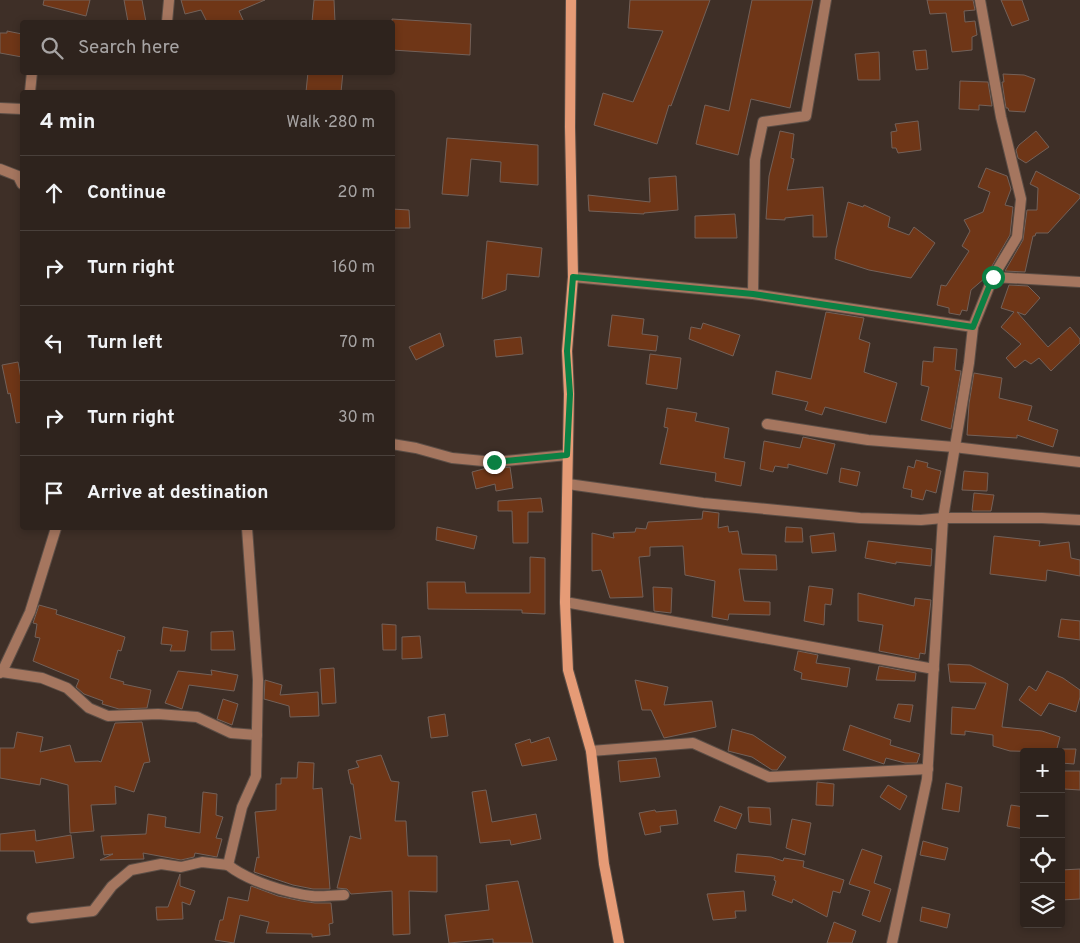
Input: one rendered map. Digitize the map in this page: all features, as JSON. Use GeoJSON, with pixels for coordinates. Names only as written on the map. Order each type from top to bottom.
{"type":"FeatureCollection","features":[{"type":"Feature","properties":{"kind":"main road"},"geometry":{"type":"LineString","coordinates":[[571,0],[570,127],[573,277],[567,351],[570,394],[564,602],[568,670],[591,751],[604,864],[619,943]]}},
{"type":"Feature","properties":{"kind":"street"},"geometry":{"type":"LineString","coordinates":[[167,20],[169,0]]}},
{"type":"Feature","properties":{"kind":"street"},"geometry":{"type":"LineString","coordinates":[[753,294],[755,160],[763,122],[806,116],[826,0]]}},
{"type":"Feature","properties":{"kind":"street"},"geometry":{"type":"LineString","coordinates":[[892,943],[928,769],[943,518],[969,363],[973,327],[993,277],[1017,237],[1021,199],[1000,117],[980,0]]}},
{"type":"Feature","properties":{"kind":"street"},"geometry":{"type":"LineString","coordinates":[[30,90],[32,75]]}},
{"type":"Feature","properties":{"kind":"street"},"geometry":{"type":"LineString","coordinates":[[0,108],[20,109]]}},
{"type":"Feature","properties":{"kind":"street"},"geometry":{"type":"LineString","coordinates":[[0,168],[18,176],[20,180]]}},
{"type":"Feature","properties":{"kind":"street"},"geometry":{"type":"LineString","coordinates":[[573,277],[753,294],[973,327]]}},
{"type":"Feature","properties":{"kind":"street"},"geometry":{"type":"LineString","coordinates":[[993,277],[1080,282]]}},
{"type":"Feature","properties":{"kind":"street"},"geometry":{"type":"LineString","coordinates":[[767,424],[868,440],[954,447],[1080,462]]}},
{"type":"Feature","properties":{"kind":"street"},"geometry":{"type":"LineString","coordinates":[[395,444],[452,458],[494,462],[567,455]]}},
{"type":"Feature","properties":{"kind":"street"},"geometry":{"type":"LineString","coordinates":[[568,484],[703,503],[860,518],[921,520],[943,518],[1042,518],[1080,520]]}},
{"type":"Feature","properties":{"kind":"street"},"geometry":{"type":"LineString","coordinates":[[55,530],[30,612],[1,673],[42,678],[67,688],[89,708],[108,716],[158,714],[198,717],[231,732],[257,735]]}},
{"type":"Feature","properties":{"kind":"street"},"geometry":{"type":"LineString","coordinates":[[228,865],[242,807],[256,776],[258,680],[247,530]]}},
{"type":"Feature","properties":{"kind":"street"},"geometry":{"type":"LineString","coordinates":[[564,602],[934,669]]}},
{"type":"Feature","properties":{"kind":"street"},"geometry":{"type":"LineString","coordinates":[[591,751],[693,743],[769,777],[928,769]]}},
{"type":"Feature","properties":{"kind":"street"},"geometry":{"type":"LineString","coordinates":[[32,918],[93,911],[112,886],[131,870],[161,864],[181,867],[202,862],[228,865],[239,874],[272,886],[313,896],[344,895]]}},
{"type":"Feature","properties":{"kind":"building"},"geometry":{"type":"Polygon","coordinates":[[[44,0],[90,0],[86,16],[43,5],[44,0]]]}},
{"type":"Feature","properties":{"kind":"building"},"geometry":{"type":"Polygon","coordinates":[[[124,0],[142,0],[146,20],[128,20],[124,0]]]}},
{"type":"Feature","properties":{"kind":"building"},"geometry":{"type":"Polygon","coordinates":[[[181,0],[265,0],[239,11],[243,20],[206,20],[201,10],[185,14],[181,0]]]}},
{"type":"Feature","properties":{"kind":"building"},"geometry":{"type":"Polygon","coordinates":[[[314,0],[334,0],[335,20],[312,20],[314,0]]]}},
{"type":"Feature","properties":{"kind":"building"},"geometry":{"type":"Polygon","coordinates":[[[630,0],[710,0],[671,106],[669,105],[657,144],[594,125],[603,93],[633,102],[663,31],[628,28],[630,0]]]}},
{"type":"Feature","properties":{"kind":"building"},"geometry":{"type":"Polygon","coordinates":[[[752,0],[813,0],[790,108],[751,99],[738,155],[696,144],[705,105],[729,111],[752,0]]]}},
{"type":"Feature","properties":{"kind":"building"},"geometry":{"type":"Polygon","coordinates":[[[927,0],[973,0],[975,10],[964,11],[965,22],[975,21],[977,35],[972,37],[972,50],[952,52],[946,13],[930,14],[927,0]]]}},
{"type":"Feature","properties":{"kind":"building"},"geometry":{"type":"Polygon","coordinates":[[[1001,0],[1022,0],[1029,20],[1012,26],[1001,0]]]}},
{"type":"Feature","properties":{"kind":"building"},"geometry":{"type":"Polygon","coordinates":[[[392,19],[471,24],[470,55],[395,50],[395,20],[392,19]]]}},
{"type":"Feature","properties":{"kind":"building"},"geometry":{"type":"Polygon","coordinates":[[[7,31],[20,34],[20,57],[0,53],[0,33],[7,33],[7,31]]]}},
{"type":"Feature","properties":{"kind":"building"},"geometry":{"type":"Polygon","coordinates":[[[926,50],[928,69],[916,70],[913,51],[926,50]]]}},
{"type":"Feature","properties":{"kind":"building"},"geometry":{"type":"Polygon","coordinates":[[[879,52],[880,80],[858,80],[855,54],[879,52]]]}},
{"type":"Feature","properties":{"kind":"building"},"geometry":{"type":"Polygon","coordinates":[[[1003,74],[1024,75],[1035,79],[1025,112],[1009,111],[1006,108],[1002,82],[1004,82],[1003,74]]]}},
{"type":"Feature","properties":{"kind":"building"},"geometry":{"type":"Polygon","coordinates":[[[308,75],[343,75],[341,90],[306,90],[308,75]]]}},
{"type":"Feature","properties":{"kind":"building"},"geometry":{"type":"Polygon","coordinates":[[[960,81],[988,82],[992,106],[979,105],[979,110],[959,109],[960,81]]]}},
{"type":"Feature","properties":{"kind":"building"},"geometry":{"type":"Polygon","coordinates":[[[918,121],[921,150],[898,153],[896,148],[892,148],[891,132],[897,131],[895,124],[918,121]]]}},
{"type":"Feature","properties":{"kind":"building"},"geometry":{"type":"Polygon","coordinates":[[[780,131],[794,134],[791,158],[794,159],[787,190],[823,187],[827,237],[813,237],[813,215],[785,218],[785,220],[766,219],[769,176],[780,131]]]}},
{"type":"Feature","properties":{"kind":"building"},"geometry":{"type":"Polygon","coordinates":[[[1036,131],[1049,147],[1026,163],[1018,158],[1016,150],[1019,145],[1036,131]]]}},
{"type":"Feature","properties":{"kind":"building"},"geometry":{"type":"Polygon","coordinates":[[[447,138],[538,145],[538,185],[500,182],[501,162],[471,159],[468,196],[442,194],[447,138]]]}},
{"type":"Feature","properties":{"kind":"building"},"geometry":{"type":"Polygon","coordinates":[[[986,168],[1007,176],[1011,189],[1005,205],[1013,207],[1010,235],[985,278],[971,290],[967,311],[962,310],[960,315],[949,313],[949,308],[937,305],[941,285],[946,286],[969,251],[962,246],[970,231],[964,220],[983,212],[990,192],[978,187],[986,168]]]}},
{"type":"Feature","properties":{"kind":"building"},"geometry":{"type":"Polygon","coordinates":[[[1036,171],[1080,195],[1080,198],[1048,233],[1036,233],[1033,236],[1025,272],[1005,271],[1023,240],[1027,210],[1037,210],[1038,188],[1030,184],[1036,171]]]}},
{"type":"Feature","properties":{"kind":"building"},"geometry":{"type":"Polygon","coordinates":[[[676,176],[678,210],[644,214],[589,211],[588,195],[650,202],[649,178],[676,176]]]}},
{"type":"Feature","properties":{"kind":"building"},"geometry":{"type":"Polygon","coordinates":[[[848,202],[863,207],[864,205],[890,217],[888,227],[909,235],[914,227],[935,243],[911,278],[869,270],[835,259],[848,202]]]}},
{"type":"Feature","properties":{"kind":"building"},"geometry":{"type":"Polygon","coordinates":[[[395,209],[409,210],[410,228],[395,228],[395,209]]]}},
{"type":"Feature","properties":{"kind":"building"},"geometry":{"type":"Polygon","coordinates":[[[735,214],[737,238],[695,238],[695,216],[735,214]]]}},
{"type":"Feature","properties":{"kind":"building"},"geometry":{"type":"Polygon","coordinates":[[[487,241],[542,248],[539,277],[507,274],[506,290],[482,299],[487,241]]]}},
{"type":"Feature","properties":{"kind":"building"},"geometry":{"type":"Polygon","coordinates":[[[1009,285],[1028,286],[1040,298],[1025,315],[1017,312],[1048,347],[1070,327],[1080,339],[1080,343],[1051,371],[1039,358],[1031,364],[1025,360],[1015,368],[1006,358],[1021,344],[1001,327],[1014,312],[1001,308],[1009,285]]]}},
{"type":"Feature","properties":{"kind":"building"},"geometry":{"type":"Polygon","coordinates":[[[826,312],[864,318],[859,339],[870,343],[864,372],[897,383],[886,423],[825,407],[822,415],[805,410],[808,402],[772,394],[776,371],[811,379],[826,312]]]}},
{"type":"Feature","properties":{"kind":"building"},"geometry":{"type":"Polygon","coordinates":[[[612,315],[644,319],[642,334],[658,336],[656,351],[608,346],[612,315]]]}},
{"type":"Feature","properties":{"kind":"building"},"geometry":{"type":"Polygon","coordinates":[[[703,323],[740,335],[733,356],[689,339],[691,327],[701,329],[703,323]]]}},
{"type":"Feature","properties":{"kind":"building"},"geometry":{"type":"Polygon","coordinates":[[[440,333],[444,346],[416,360],[409,347],[440,333]]]}},
{"type":"Feature","properties":{"kind":"building"},"geometry":{"type":"Polygon","coordinates":[[[521,337],[523,354],[496,357],[494,340],[521,337]]]}},
{"type":"Feature","properties":{"kind":"building"},"geometry":{"type":"Polygon","coordinates":[[[934,347],[957,349],[955,370],[961,371],[951,429],[921,420],[929,387],[921,385],[923,361],[933,362],[934,347]]]}},
{"type":"Feature","properties":{"kind":"building"},"geometry":{"type":"Polygon","coordinates":[[[650,354],[681,358],[677,389],[646,384],[650,354]]]}},
{"type":"Feature","properties":{"kind":"building"},"geometry":{"type":"Polygon","coordinates":[[[18,362],[20,373],[20,422],[16,423],[2,365],[18,362]]]}},
{"type":"Feature","properties":{"kind":"building"},"geometry":{"type":"Polygon","coordinates":[[[974,373],[1002,378],[999,398],[1032,406],[1028,420],[1058,430],[1053,447],[1017,435],[1017,438],[967,435],[974,373]]]}},
{"type":"Feature","properties":{"kind":"building"},"geometry":{"type":"Polygon","coordinates":[[[667,408],[697,413],[695,421],[729,428],[724,458],[745,462],[741,486],[715,481],[716,473],[660,464],[668,428],[664,427],[667,408]]]}},
{"type":"Feature","properties":{"kind":"building"},"geometry":{"type":"Polygon","coordinates":[[[803,437],[835,444],[827,474],[788,464],[788,468],[775,466],[773,472],[760,469],[764,441],[800,448],[803,437]]]}},
{"type":"Feature","properties":{"kind":"building"},"geometry":{"type":"Polygon","coordinates":[[[916,460],[928,463],[927,467],[941,471],[936,493],[926,490],[923,500],[911,497],[912,490],[903,488],[908,466],[914,468],[916,460]]]}},
{"type":"Feature","properties":{"kind":"building"},"geometry":{"type":"Polygon","coordinates":[[[510,467],[513,488],[496,491],[495,484],[476,489],[472,472],[487,468],[489,470],[510,467]]]}},
{"type":"Feature","properties":{"kind":"building"},"geometry":{"type":"Polygon","coordinates":[[[841,468],[860,472],[857,486],[839,482],[841,468]]]}},
{"type":"Feature","properties":{"kind":"building"},"geometry":{"type":"Polygon","coordinates":[[[964,471],[988,473],[987,491],[962,490],[964,471]]]}},
{"type":"Feature","properties":{"kind":"building"},"geometry":{"type":"Polygon","coordinates":[[[974,493],[994,495],[991,511],[972,511],[974,493]]]}},
{"type":"Feature","properties":{"kind":"building"},"geometry":{"type":"Polygon","coordinates":[[[541,498],[543,512],[528,512],[528,543],[513,543],[512,511],[498,511],[498,501],[541,498]]]}},
{"type":"Feature","properties":{"kind":"building"},"geometry":{"type":"Polygon","coordinates":[[[703,511],[719,513],[718,528],[728,526],[729,532],[738,531],[742,554],[776,555],[777,570],[739,569],[744,601],[770,602],[770,615],[729,614],[728,620],[712,617],[715,581],[685,575],[683,546],[650,547],[650,556],[639,557],[643,597],[610,598],[601,570],[592,571],[592,533],[614,538],[613,533],[635,532],[636,528],[646,529],[648,522],[702,519],[703,511]]]}},
{"type":"Feature","properties":{"kind":"building"},"geometry":{"type":"Polygon","coordinates":[[[437,527],[477,536],[474,549],[436,540],[437,527]]]}},
{"type":"Feature","properties":{"kind":"building"},"geometry":{"type":"Polygon","coordinates":[[[786,527],[802,528],[803,542],[785,542],[786,527]]]}},
{"type":"Feature","properties":{"kind":"building"},"geometry":{"type":"Polygon","coordinates":[[[834,533],[836,551],[812,553],[810,536],[834,533]]]}},
{"type":"Feature","properties":{"kind":"building"},"geometry":{"type":"Polygon","coordinates":[[[994,536],[1040,541],[1039,546],[1069,542],[1071,558],[1080,560],[1080,576],[1047,570],[1046,581],[990,574],[994,536]]]}},
{"type":"Feature","properties":{"kind":"building"},"geometry":{"type":"Polygon","coordinates":[[[868,541],[932,549],[931,566],[896,562],[896,564],[865,558],[868,541]]]}},
{"type":"Feature","properties":{"kind":"building"},"geometry":{"type":"Polygon","coordinates":[[[530,557],[545,558],[545,614],[522,613],[522,610],[428,609],[427,582],[465,582],[466,593],[530,593],[530,557]]]}},
{"type":"Feature","properties":{"kind":"building"},"geometry":{"type":"Polygon","coordinates":[[[809,586],[833,589],[831,605],[825,604],[824,625],[804,621],[809,586]]]}},
{"type":"Feature","properties":{"kind":"building"},"geometry":{"type":"Polygon","coordinates":[[[653,587],[672,588],[671,613],[654,611],[653,587]]]}},
{"type":"Feature","properties":{"kind":"building"},"geometry":{"type":"Polygon","coordinates":[[[858,593],[914,606],[915,598],[931,600],[925,654],[920,653],[919,659],[879,651],[883,625],[858,621],[858,593]]]}},
{"type":"Feature","properties":{"kind":"building"},"geometry":{"type":"Polygon","coordinates":[[[39,605],[57,610],[56,614],[125,637],[121,651],[118,650],[110,678],[124,682],[123,684],[151,690],[147,708],[119,709],[102,704],[103,701],[84,694],[76,687],[79,680],[33,661],[40,638],[35,637],[37,624],[33,623],[39,605]]]}},
{"type":"Feature","properties":{"kind":"building"},"geometry":{"type":"Polygon","coordinates":[[[1061,619],[1080,621],[1080,640],[1058,637],[1061,619]]]}},
{"type":"Feature","properties":{"kind":"building"},"geometry":{"type":"Polygon","coordinates":[[[382,624],[396,625],[396,650],[383,650],[382,624]]]}},
{"type":"Feature","properties":{"kind":"building"},"geometry":{"type":"Polygon","coordinates":[[[163,627],[188,631],[185,651],[170,651],[172,645],[161,644],[163,627]]]}},
{"type":"Feature","properties":{"kind":"building"},"geometry":{"type":"Polygon","coordinates":[[[233,631],[235,650],[211,650],[211,632],[233,631]]]}},
{"type":"Feature","properties":{"kind":"building"},"geometry":{"type":"Polygon","coordinates":[[[420,636],[422,658],[402,659],[402,637],[420,636]]]}},
{"type":"Feature","properties":{"kind":"building"},"geometry":{"type":"Polygon","coordinates":[[[798,651],[818,655],[816,663],[850,668],[847,687],[801,679],[802,673],[794,670],[798,651]]]}},
{"type":"Feature","properties":{"kind":"building"},"geometry":{"type":"Polygon","coordinates":[[[948,664],[970,665],[1008,684],[1002,727],[1042,731],[1060,737],[1057,748],[1020,748],[1020,751],[1010,751],[993,746],[993,735],[965,731],[965,735],[951,734],[952,707],[975,709],[986,683],[950,682],[948,664]]]}},
{"type":"Feature","properties":{"kind":"building"},"geometry":{"type":"Polygon","coordinates":[[[879,666],[916,673],[915,681],[876,680],[879,666]]]}},
{"type":"Feature","properties":{"kind":"building"},"geometry":{"type":"Polygon","coordinates":[[[334,668],[336,703],[322,704],[320,669],[334,668]]]}},
{"type":"Feature","properties":{"kind":"building"},"geometry":{"type":"Polygon","coordinates":[[[211,670],[238,675],[234,691],[189,685],[182,709],[165,703],[178,671],[212,675],[211,670]]]}},
{"type":"Feature","properties":{"kind":"building"},"geometry":{"type":"Polygon","coordinates":[[[1047,671],[1063,678],[1080,690],[1076,712],[1049,703],[1041,716],[1019,700],[1029,686],[1036,691],[1047,671]]]}},
{"type":"Feature","properties":{"kind":"building"},"geometry":{"type":"Polygon","coordinates":[[[265,680],[282,685],[280,695],[318,692],[319,716],[290,717],[289,706],[264,699],[265,680]]]}},
{"type":"Feature","properties":{"kind":"building"},"geometry":{"type":"Polygon","coordinates":[[[635,680],[668,687],[664,705],[712,701],[716,727],[664,738],[651,710],[642,710],[635,680]]]}},
{"type":"Feature","properties":{"kind":"building"},"geometry":{"type":"Polygon","coordinates":[[[223,699],[238,704],[232,725],[217,719],[223,699]]]}},
{"type":"Feature","properties":{"kind":"building"},"geometry":{"type":"Polygon","coordinates":[[[898,704],[913,705],[910,722],[894,718],[898,704]]]}},
{"type":"Feature","properties":{"kind":"building"},"geometry":{"type":"Polygon","coordinates":[[[445,714],[448,736],[431,738],[428,717],[445,714]]]}},
{"type":"Feature","properties":{"kind":"building"},"geometry":{"type":"Polygon","coordinates":[[[142,722],[150,762],[144,763],[134,792],[115,786],[116,804],[91,805],[94,831],[70,833],[68,785],[41,778],[40,785],[0,778],[0,748],[14,748],[17,732],[43,737],[40,752],[70,745],[75,762],[101,762],[115,723],[142,722]]]}},
{"type":"Feature","properties":{"kind":"building"},"geometry":{"type":"Polygon","coordinates":[[[850,725],[891,740],[890,745],[920,754],[917,763],[905,763],[886,758],[884,764],[843,750],[850,725]]]}},
{"type":"Feature","properties":{"kind":"building"},"geometry":{"type":"Polygon","coordinates":[[[732,729],[753,735],[786,757],[777,770],[772,770],[752,757],[728,751],[732,729]]]}},
{"type":"Feature","properties":{"kind":"building"},"geometry":{"type":"Polygon","coordinates":[[[549,737],[557,760],[522,766],[515,744],[530,739],[531,743],[549,737]]]}},
{"type":"Feature","properties":{"kind":"building"},"geometry":{"type":"Polygon","coordinates":[[[1065,749],[1076,749],[1074,764],[1065,763],[1065,749]]]}},
{"type":"Feature","properties":{"kind":"building"},"geometry":{"type":"Polygon","coordinates":[[[381,755],[391,781],[399,782],[395,821],[406,821],[408,856],[437,856],[437,892],[409,891],[410,934],[393,935],[392,891],[351,894],[347,889],[337,888],[350,836],[361,839],[353,784],[351,784],[348,770],[359,767],[356,761],[381,755]]]}},
{"type":"Feature","properties":{"kind":"building"},"geometry":{"type":"Polygon","coordinates":[[[656,758],[660,777],[620,782],[618,761],[656,758]]]}},
{"type":"Feature","properties":{"kind":"building"},"geometry":{"type":"Polygon","coordinates":[[[298,762],[314,763],[313,789],[322,788],[330,889],[313,889],[293,885],[254,872],[257,857],[259,858],[255,812],[276,810],[276,784],[281,784],[281,778],[297,778],[298,762]]]}},
{"type":"Feature","properties":{"kind":"building"},"geometry":{"type":"Polygon","coordinates":[[[1065,771],[1080,771],[1080,790],[1065,789],[1065,771]]]}},
{"type":"Feature","properties":{"kind":"building"},"geometry":{"type":"Polygon","coordinates":[[[817,782],[834,784],[833,806],[816,805],[817,782]]]}},
{"type":"Feature","properties":{"kind":"building"},"geometry":{"type":"Polygon","coordinates":[[[946,783],[962,787],[959,812],[942,809],[946,783]]]}},
{"type":"Feature","properties":{"kind":"building"},"geometry":{"type":"Polygon","coordinates":[[[888,785],[907,796],[900,810],[880,797],[888,785]]]}},
{"type":"Feature","properties":{"kind":"building"},"geometry":{"type":"Polygon","coordinates":[[[486,790],[492,822],[536,814],[541,839],[511,845],[510,840],[480,843],[472,792],[486,790]]]}},
{"type":"Feature","properties":{"kind":"building"},"geometry":{"type":"Polygon","coordinates":[[[203,792],[217,794],[216,815],[223,817],[216,838],[222,839],[217,857],[195,853],[194,857],[181,860],[143,853],[144,859],[100,860],[113,854],[104,855],[101,836],[146,834],[148,814],[166,817],[165,827],[200,833],[203,792]]]}},
{"type":"Feature","properties":{"kind":"building"},"geometry":{"type":"Polygon","coordinates":[[[1011,805],[1020,806],[1020,828],[1007,826],[1011,805]]]}},
{"type":"Feature","properties":{"kind":"building"},"geometry":{"type":"Polygon","coordinates":[[[720,806],[742,814],[736,829],[714,821],[720,806]]]}},
{"type":"Feature","properties":{"kind":"building"},"geometry":{"type":"Polygon","coordinates":[[[748,807],[770,808],[771,825],[749,822],[748,807]]]}},
{"type":"Feature","properties":{"kind":"building"},"geometry":{"type":"Polygon","coordinates":[[[655,810],[656,812],[676,810],[678,824],[660,826],[661,832],[645,835],[639,813],[655,810]]]}},
{"type":"Feature","properties":{"kind":"building"},"geometry":{"type":"Polygon","coordinates":[[[792,819],[811,823],[805,855],[786,848],[792,819]]]}},
{"type":"Feature","properties":{"kind":"building"},"geometry":{"type":"Polygon","coordinates":[[[35,830],[36,841],[71,835],[74,858],[36,863],[34,851],[0,851],[0,834],[35,830]]]}},
{"type":"Feature","properties":{"kind":"building"},"geometry":{"type":"Polygon","coordinates":[[[923,841],[948,848],[945,860],[920,855],[923,841]]]}},
{"type":"Feature","properties":{"kind":"building"},"geometry":{"type":"Polygon","coordinates":[[[862,849],[882,856],[874,883],[891,889],[880,922],[862,915],[870,891],[849,884],[862,849]]]}},
{"type":"Feature","properties":{"kind":"building"},"geometry":{"type":"Polygon","coordinates":[[[737,854],[771,857],[783,861],[784,858],[804,861],[803,867],[844,880],[840,893],[833,891],[827,917],[793,899],[792,903],[772,895],[776,881],[774,880],[775,876],[735,872],[737,854]]]}},
{"type":"Feature","properties":{"kind":"building"},"geometry":{"type":"Polygon","coordinates":[[[1080,869],[1080,899],[1065,900],[1065,870],[1080,869]]]}},
{"type":"Feature","properties":{"kind":"building"},"geometry":{"type":"Polygon","coordinates":[[[180,874],[180,886],[195,891],[190,905],[182,902],[183,919],[157,920],[156,907],[168,907],[180,874]]]}},
{"type":"Feature","properties":{"kind":"building"},"geometry":{"type":"Polygon","coordinates":[[[518,881],[533,943],[493,943],[493,939],[449,943],[445,915],[489,910],[486,885],[518,881]]]}},
{"type":"Feature","properties":{"kind":"building"},"geometry":{"type":"Polygon","coordinates":[[[251,886],[278,896],[301,901],[331,903],[333,923],[329,924],[330,935],[312,937],[312,934],[266,933],[269,922],[240,915],[234,943],[215,940],[220,920],[223,920],[228,897],[248,901],[251,886]]]}},
{"type":"Feature","properties":{"kind":"building"},"geometry":{"type":"Polygon","coordinates":[[[744,891],[746,911],[735,911],[736,918],[713,920],[707,894],[744,891]]]}},
{"type":"Feature","properties":{"kind":"building"},"geometry":{"type":"Polygon","coordinates":[[[922,907],[950,914],[947,928],[920,921],[922,907]]]}},
{"type":"Feature","properties":{"kind":"building"},"geometry":{"type":"Polygon","coordinates":[[[834,922],[856,931],[852,943],[827,943],[834,922]]]}},
{"type":"Feature","properties":{"kind":"route"},"geometry":{"type":"LineString","coordinates":[[494,462],[567,455],[570,394],[567,351],[573,277],[753,294],[973,327],[993,277]]}}]}
